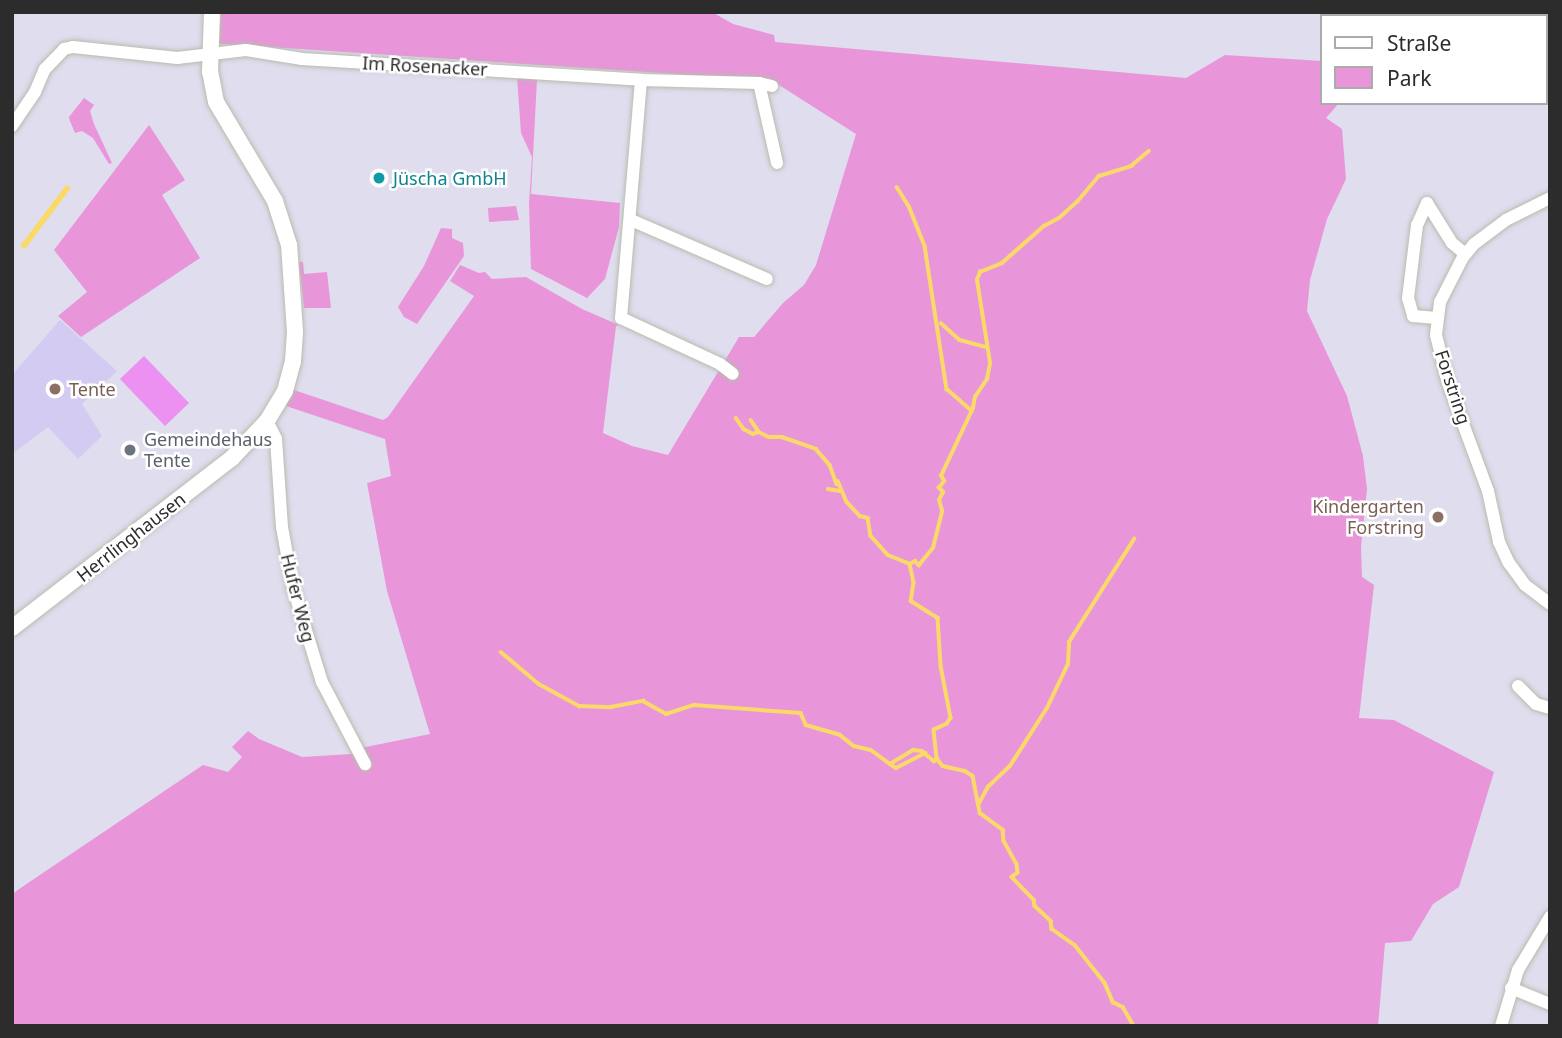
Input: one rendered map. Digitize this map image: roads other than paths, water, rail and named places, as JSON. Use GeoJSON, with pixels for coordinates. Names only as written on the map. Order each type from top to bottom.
{"type":"FeatureCollection","features":[{"type":"Feature","properties":{"kind":"street","name":"Herrlinghausen"},"geometry":{"type":"LineString","coordinates":[[12,628],[232,458],[267,421],[285,391],[294,348],[295,304],[289,245],[275,201],[220,113],[211,84],[212,12]]}},
{"type":"Feature","properties":{"kind":"street"},"geometry":{"type":"LineString","coordinates":[[12,127],[35,92],[45,69],[64,50],[81,47],[177,58],[210,49]]}},
{"type":"Feature","properties":{"kind":"street","name":"Im Rosenacker"},"geometry":{"type":"LineString","coordinates":[[210,49],[246,50],[302,59],[641,80],[759,83],[772,86]]}},
{"type":"Feature","properties":{"kind":"street"},"geometry":{"type":"LineString","coordinates":[[641,80],[621,318],[720,364],[733,374]]}},
{"type":"Feature","properties":{"kind":"street"},"geometry":{"type":"LineString","coordinates":[[759,83],[777,163]]}},
{"type":"Feature","properties":{"kind":"street","name":"Forstring"},"geometry":{"type":"LineString","coordinates":[[1550,198],[1506,220],[1465,254],[1447,284],[1437,318],[1440,355],[1483,477],[1499,542],[1509,563],[1525,585],[1550,604]]}},
{"type":"Feature","properties":{"kind":"street"},"geometry":{"type":"LineString","coordinates":[[1437,318],[1413,316],[1408,298],[1417,225],[1427,203],[1452,243],[1465,254]]}},
{"type":"Feature","properties":{"kind":"street"},"geometry":{"type":"LineString","coordinates":[[631,220],[767,279]]}},
{"type":"Feature","properties":{"kind":"street","name":"Hufer Weg"},"geometry":{"type":"LineString","coordinates":[[267,421],[276,439],[282,527],[293,588],[322,682],[365,764]]}},
{"type":"Feature","properties":{"kind":"street"},"geometry":{"type":"LineString","coordinates":[[1518,685],[1536,704],[1550,708]]}},
{"type":"Feature","properties":{"kind":"street"},"geometry":{"type":"LineString","coordinates":[[1501,1026],[1511,988],[1526,954],[1550,917]]}},
{"type":"Feature","properties":{"kind":"street"},"geometry":{"type":"LineString","coordinates":[[1511,988],[1550,1004]]}},
{"type":"Feature","properties":{"kind":"waterway"},"geometry":{"type":"LineString","coordinates":[[910,564],[915,561],[919,565],[933,548],[942,511],[939,500],[943,492],[939,488],[944,481],[941,476],[973,408],[975,397],[987,379],[990,363],[977,280],[980,272],[1002,263],[1044,226],[1059,218],[1099,176],[1131,166],[1149,151]]}},
{"type":"Feature","properties":{"kind":"waterway"},"geometry":{"type":"LineString","coordinates":[[897,187],[909,206],[925,246],[947,389],[972,411]]}},
{"type":"Feature","properties":{"kind":"waterway"},"geometry":{"type":"LineString","coordinates":[[941,323],[960,340],[987,347]]}},
{"type":"Feature","properties":{"kind":"waterway"},"geometry":{"type":"LineString","coordinates":[[736,418],[744,429],[753,434],[758,432]]}},
{"type":"Feature","properties":{"kind":"waterway"},"geometry":{"type":"LineString","coordinates":[[751,420],[759,432],[769,437],[782,437],[816,449],[830,465],[837,484]]}},
{"type":"Feature","properties":{"kind":"waterway"},"geometry":{"type":"LineString","coordinates":[[838,481],[847,502],[860,516],[868,518],[871,536],[888,555],[910,564],[914,583],[911,601],[938,618],[941,666],[951,718],[947,724],[934,730],[937,759],[943,766],[965,771],[973,776],[980,813],[1003,830],[1004,841],[1017,864],[1018,873],[1012,877],[1051,921],[1052,929],[1075,945],[1105,983],[1113,1002],[1123,1007],[1134,1026]]}},
{"type":"Feature","properties":{"kind":"waterway"},"geometry":{"type":"LineString","coordinates":[[828,489],[840,491]]}},
{"type":"Feature","properties":{"kind":"waterway"},"geometry":{"type":"LineString","coordinates":[[978,805],[988,787],[1010,766],[1047,708],[1068,664],[1069,642],[1134,539]]}},
{"type":"Feature","properties":{"kind":"waterway"},"geometry":{"type":"LineString","coordinates":[[501,652],[539,684],[579,706],[611,707],[643,701],[666,714],[694,705],[801,713],[806,725],[840,735],[854,746],[871,750],[890,764],[913,750],[922,751],[934,761],[937,759]]}},
{"type":"Feature","properties":{"kind":"waterway"},"geometry":{"type":"LineString","coordinates":[[890,764],[896,768],[925,753]]}},
{"type":"Feature","properties":{"kind":"place","name":"Jüscha GmbH"},"geometry":{"type":"Point","coordinates":[379,178]}},
{"type":"Feature","properties":{"kind":"place","name":"Tente"},"geometry":{"type":"Point","coordinates":[55,389]}},
{"type":"Feature","properties":{"kind":"place","name":"Gemeindehaus Tente"},"geometry":{"type":"Point","coordinates":[130,450]}},
{"type":"Feature","properties":{"kind":"place","name":"Kindergarten Forstring"},"geometry":{"type":"Point","coordinates":[1438,517]}}]}
